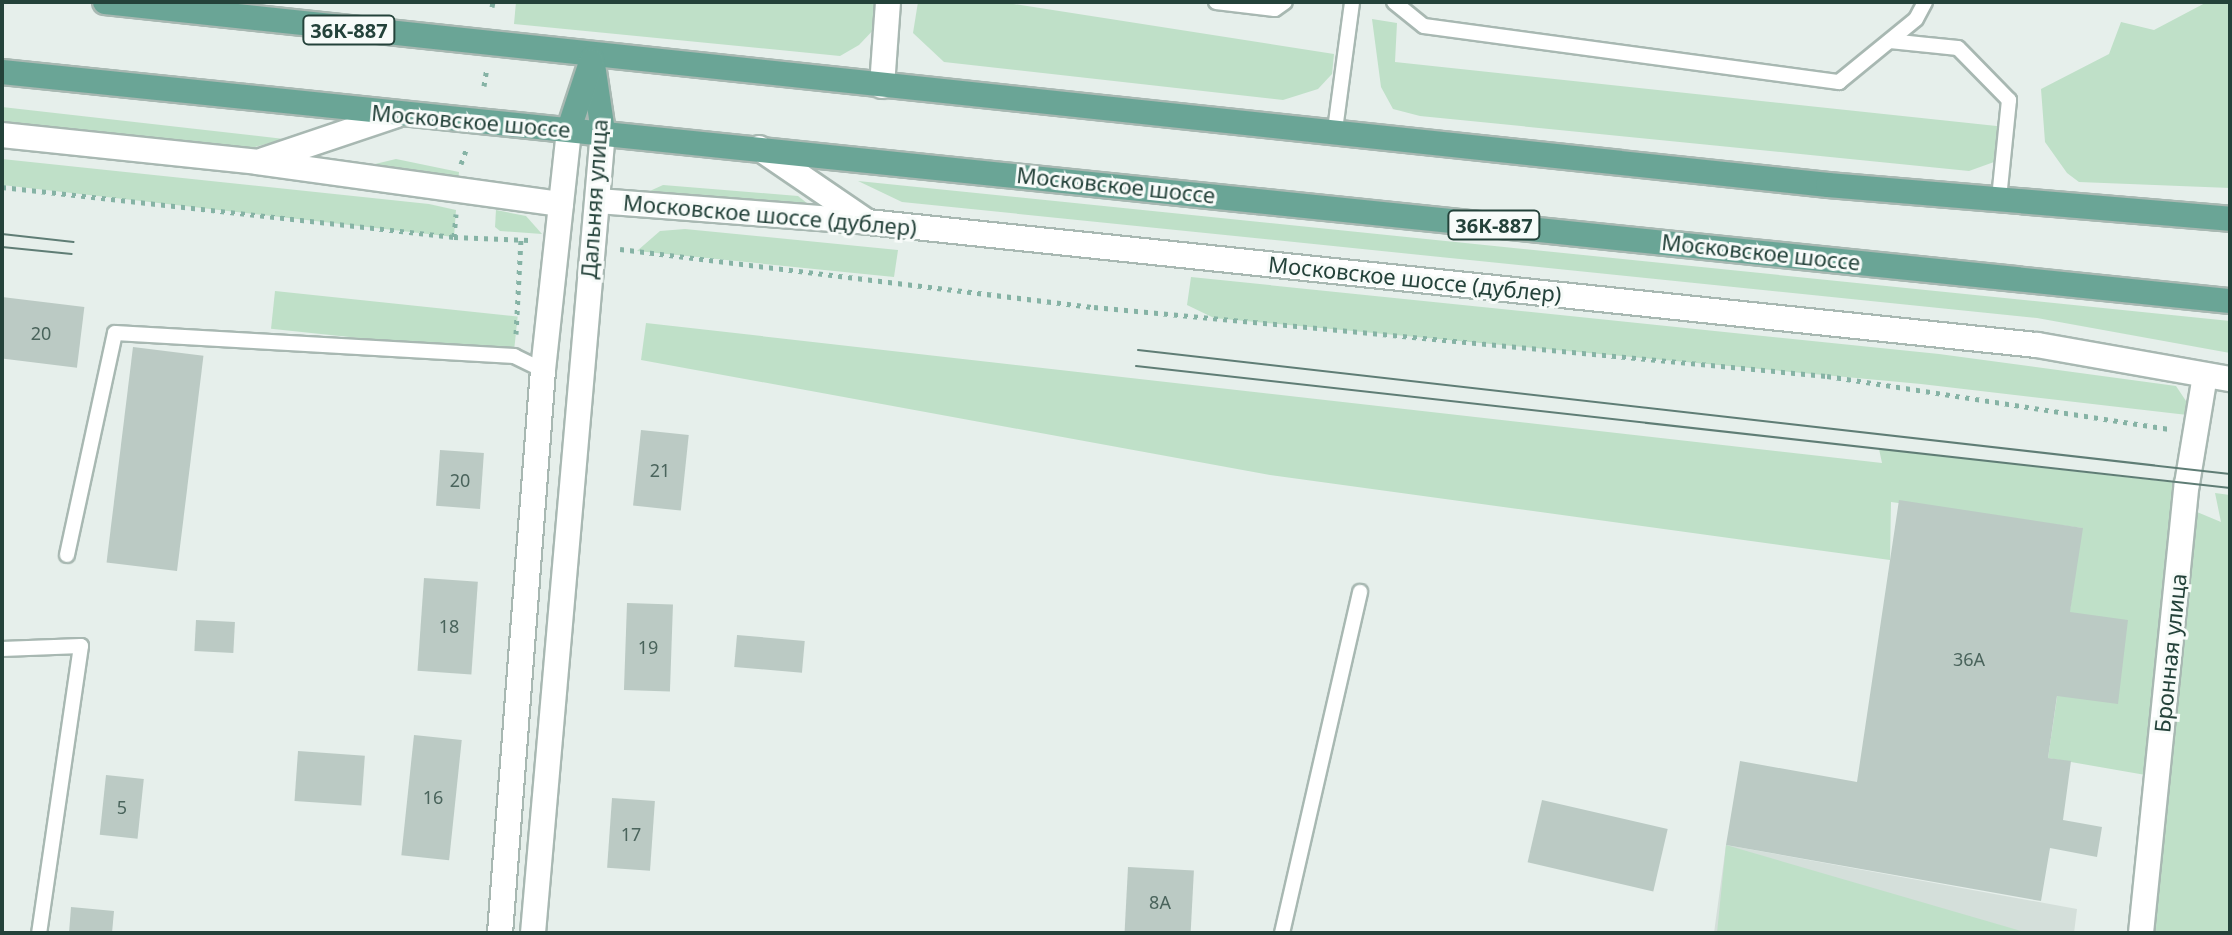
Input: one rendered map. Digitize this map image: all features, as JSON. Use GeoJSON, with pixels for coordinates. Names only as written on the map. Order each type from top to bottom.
{"type":"FeatureCollection","features":[{"type":"Feature","properties":{"kind":"main road","name":"36К-887"},"geometry":{"type":"LineString","coordinates":[[105,2],[592,58],[1335,130],[1828,185],[2230,219]]}},
{"type":"Feature","properties":{"kind":"main road","name":"Дальняя улица"},"geometry":{"type":"LineString","coordinates":[[569,129],[592,58]]}},
{"type":"Feature","properties":{"kind":"main road","name":"Дальняя улица"},"geometry":{"type":"LineString","coordinates":[[592,58],[603,132]]}},
{"type":"Feature","properties":{"kind":"main road","name":"Московское шоссе"},"geometry":{"type":"LineString","coordinates":[[2,72],[2230,301]]}},
{"type":"Feature","properties":{"kind":"street"},"geometry":{"type":"LineString","coordinates":[[882,86],[888,2]]}},
{"type":"Feature","properties":{"kind":"street"},"geometry":{"type":"LineString","coordinates":[[257,162],[397,115]]}},
{"type":"Feature","properties":{"kind":"street","name":"Дальняя улица"},"geometry":{"type":"LineString","coordinates":[[500,933],[543,370],[569,129]]}},
{"type":"Feature","properties":{"kind":"street","name":"Дальняя улица"},"geometry":{"type":"LineString","coordinates":[[533,933],[603,132]]}},
{"type":"Feature","properties":{"kind":"street"},"geometry":{"type":"LineString","coordinates":[[2,135],[257,162],[561,204]]}},
{"type":"Feature","properties":{"kind":"street"},"geometry":{"type":"LineString","coordinates":[[759,148],[868,222]]}},
{"type":"Feature","properties":{"kind":"street","name":"Московское шоссе (дублер)"},"geometry":{"type":"LineString","coordinates":[[598,201],[868,222],[2037,345],[2230,379]]}},
{"type":"Feature","properties":{"kind":"street","name":"Бронная улица"},"geometry":{"type":"LineString","coordinates":[[2141,933],[2187,484],[2198,433],[2205,375]]}},
{"type":"Feature","properties":{"kind":"lane"},"geometry":{"type":"LineString","coordinates":[[1216,2],[1275,9],[1285,2]]}},
{"type":"Feature","properties":{"kind":"lane"},"geometry":{"type":"LineString","coordinates":[[1335,130],[1352,2]]}},
{"type":"Feature","properties":{"kind":"lane"},"geometry":{"type":"LineString","coordinates":[[1394,2],[1424,26],[1839,82],[1916,19],[1925,2]]}},
{"type":"Feature","properties":{"kind":"lane"},"geometry":{"type":"LineString","coordinates":[[1890,41],[1958,48],[2009,100],[1999,198]]}},
{"type":"Feature","properties":{"kind":"lane"},"geometry":{"type":"LineString","coordinates":[[67,555],[115,333],[514,356],[543,370]]}},
{"type":"Feature","properties":{"kind":"lane"},"geometry":{"type":"LineString","coordinates":[[1282,933],[1360,592]]}},
{"type":"Feature","properties":{"kind":"lane"},"geometry":{"type":"LineString","coordinates":[[2,649],[81,646],[39,933]]}},
{"type":"Feature","properties":{"kind":"path"},"geometry":{"type":"LineString","coordinates":[[484,86],[487,63]]}},
{"type":"Feature","properties":{"kind":"path"},"geometry":{"type":"LineString","coordinates":[[1094,307],[1827,376],[2198,433]]}},
{"type":"Feature","properties":{"kind":"shaded area"},"geometry":{"type":"Polygon","coordinates":[[[1726,845],[2077,909],[2074,933],[1714,933],[1726,845]]]}},
{"type":"Feature","properties":{"kind":"green space"},"geometry":{"type":"Polygon","coordinates":[[[516,2],[875,2],[878,25],[859,45],[840,56],[514,24],[516,2]]]}},
{"type":"Feature","properties":{"kind":"green space"},"geometry":{"type":"Polygon","coordinates":[[[918,2],[1001,2],[1334,54],[1332,74],[1318,89],[1283,100],[944,62],[913,33],[918,2]]]}},
{"type":"Feature","properties":{"kind":"green space"},"geometry":{"type":"Polygon","coordinates":[[[2207,2],[2230,2],[2230,188],[2079,182],[2067,173],[2045,142],[2041,89],[2109,54],[2121,22],[2154,30],[2207,2]]]}},
{"type":"Feature","properties":{"kind":"green space"},"geometry":{"type":"Polygon","coordinates":[[[1372,19],[1397,23],[1395,62],[2006,127],[1994,162],[1969,171],[1420,116],[1393,109],[1381,87],[1372,19]]]}},
{"type":"Feature","properties":{"kind":"green space"},"geometry":{"type":"Polygon","coordinates":[[[2,107],[284,139],[251,148],[2,123],[2,107]]]}},
{"type":"Feature","properties":{"kind":"green space"},"geometry":{"type":"Polygon","coordinates":[[[2,159],[429,204],[456,210],[454,237],[2,185],[2,159]]]}},
{"type":"Feature","properties":{"kind":"green space"},"geometry":{"type":"Polygon","coordinates":[[[396,159],[459,172],[458,182],[354,169],[396,159]]]}},
{"type":"Feature","properties":{"kind":"green space"},"geometry":{"type":"Polygon","coordinates":[[[858,181],[2230,321],[2230,353],[2037,318],[902,202],[858,181]]]}},
{"type":"Feature","properties":{"kind":"green space"},"geometry":{"type":"Polygon","coordinates":[[[663,185],[798,196],[827,219],[641,195],[663,185]]]}},
{"type":"Feature","properties":{"kind":"green space"},"geometry":{"type":"Polygon","coordinates":[[[496,210],[526,216],[542,234],[500,231],[495,227],[496,210]]]}},
{"type":"Feature","properties":{"kind":"green space"},"geometry":{"type":"Polygon","coordinates":[[[685,229],[898,250],[894,277],[637,251],[660,231],[685,229]]]}},
{"type":"Feature","properties":{"kind":"green space"},"geometry":{"type":"Polygon","coordinates":[[[1191,277],[1939,354],[2176,386],[2196,416],[1921,384],[1214,318],[1187,305],[1191,277]]]}},
{"type":"Feature","properties":{"kind":"green space"},"geometry":{"type":"Polygon","coordinates":[[[275,291],[518,317],[514,354],[271,329],[275,291]]]}},
{"type":"Feature","properties":{"kind":"green space"},"geometry":{"type":"Polygon","coordinates":[[[646,323],[1882,463],[1879,449],[2187,484],[2185,507],[2221,522],[2215,493],[2230,495],[2230,933],[2141,933],[2157,777],[2048,758],[2082,528],[1891,502],[1890,560],[1270,475],[641,360],[646,323]]]}},
{"type":"Feature","properties":{"kind":"green space"},"geometry":{"type":"Polygon","coordinates":[[[1726,845],[2028,933],[1717,933],[1726,845]]]}},
{"type":"Feature","properties":{"kind":"building"},"geometry":{"type":"Polygon","coordinates":[[[2,297],[84,307],[77,368],[2,358],[2,297]]]}},
{"type":"Feature","properties":{"kind":"building"},"geometry":{"type":"Polygon","coordinates":[[[133,347],[203,356],[177,571],[107,562],[133,347]]]}},
{"type":"Feature","properties":{"kind":"building"},"geometry":{"type":"Polygon","coordinates":[[[641,430],[689,435],[681,511],[633,506],[641,430]]]}},
{"type":"Feature","properties":{"kind":"building"},"geometry":{"type":"Polygon","coordinates":[[[440,450],[484,453],[480,509],[436,506],[440,450]]]}},
{"type":"Feature","properties":{"kind":"building"},"geometry":{"type":"Polygon","coordinates":[[[1899,500],[2083,528],[2070,612],[2128,620],[2118,704],[2057,696],[2048,758],[2071,761],[2063,820],[2102,827],[2097,857],[2050,848],[2041,901],[1726,845],[1740,761],[1857,782],[1899,500]]]}},
{"type":"Feature","properties":{"kind":"building"},"geometry":{"type":"Polygon","coordinates":[[[424,578],[478,582],[471,675],[418,671],[424,578]]]}},
{"type":"Feature","properties":{"kind":"building"},"geometry":{"type":"Polygon","coordinates":[[[627,603],[673,605],[670,692],[624,690],[627,603]]]}},
{"type":"Feature","properties":{"kind":"building"},"geometry":{"type":"Polygon","coordinates":[[[196,620],[235,622],[233,653],[194,651],[196,620]]]}},
{"type":"Feature","properties":{"kind":"building"},"geometry":{"type":"Polygon","coordinates":[[[737,635],[805,641],[802,673],[734,667],[737,635]]]}},
{"type":"Feature","properties":{"kind":"building"},"geometry":{"type":"Polygon","coordinates":[[[414,735],[462,740],[449,860],[401,855],[414,735]]]}},
{"type":"Feature","properties":{"kind":"building"},"geometry":{"type":"Polygon","coordinates":[[[298,751],[365,756],[361,806],[295,801],[298,751]]]}},
{"type":"Feature","properties":{"kind":"building"},"geometry":{"type":"Polygon","coordinates":[[[106,775],[144,779],[138,839],[100,835],[106,775]]]}},
{"type":"Feature","properties":{"kind":"building"},"geometry":{"type":"Polygon","coordinates":[[[612,798],[655,801],[650,871],[607,868],[612,798]]]}},
{"type":"Feature","properties":{"kind":"building"},"geometry":{"type":"Polygon","coordinates":[[[1542,800],[1668,829],[1653,891],[1528,862],[1542,800]]]}},
{"type":"Feature","properties":{"kind":"building"},"geometry":{"type":"Polygon","coordinates":[[[1128,867],[1194,870],[1191,933],[1125,933],[1128,867]]]}},
{"type":"Feature","properties":{"kind":"building"},"geometry":{"type":"Polygon","coordinates":[[[71,907],[114,911],[112,933],[69,933],[71,907]]]}},
{"type":"Feature","properties":{"kind":"tram line"},"geometry":{"type":"LineString","coordinates":[[2,234],[74,242]]}},
{"type":"Feature","properties":{"kind":"tram line"},"geometry":{"type":"LineString","coordinates":[[2,247],[72,254]]}},
{"type":"Feature","properties":{"kind":"tram line"},"geometry":{"type":"LineString","coordinates":[[1138,350],[2230,474]]}},
{"type":"Feature","properties":{"kind":"tram line"},"geometry":{"type":"LineString","coordinates":[[1136,366],[2230,488]]}}]}
